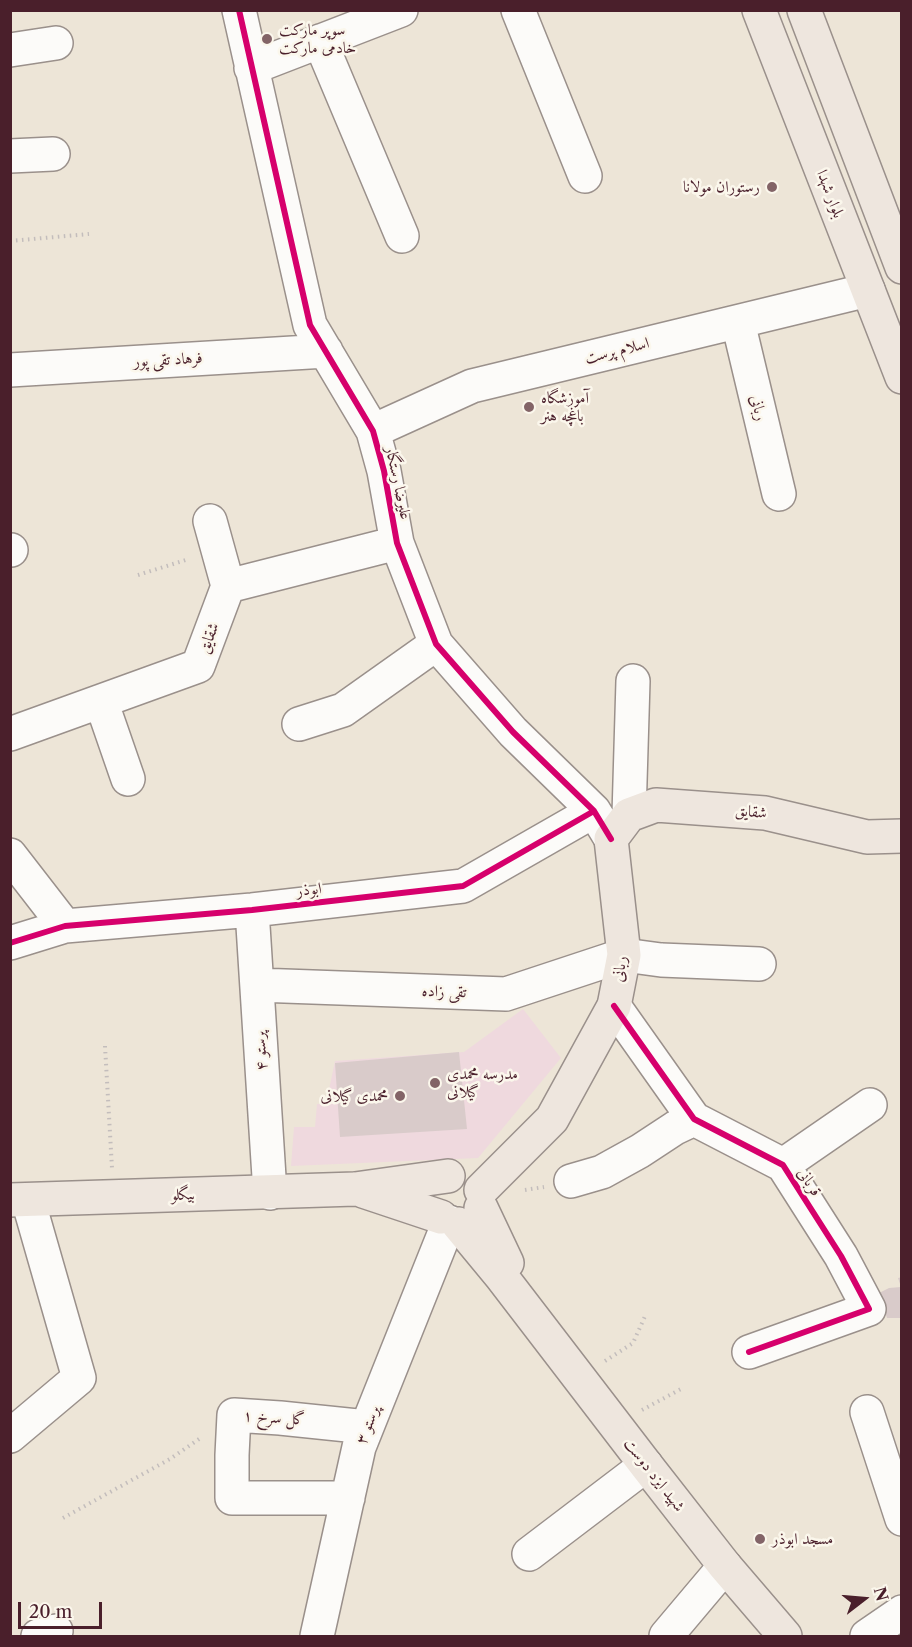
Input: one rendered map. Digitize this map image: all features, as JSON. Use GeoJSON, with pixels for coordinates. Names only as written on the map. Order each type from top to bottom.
{"type":"FeatureCollection","features":[{"type":"Feature","properties":{"kind":"main road","name":"بلوار شهدا"},"geometry":{"type":"LineString","coordinates":[[759,10],[902,377]]}},
{"type":"Feature","properties":{"kind":"main road"},"geometry":{"type":"LineString","coordinates":[[804,10],[902,267]]}},
{"type":"Feature","properties":{"kind":"main road","name":"شقایق"},"geometry":{"type":"LineString","coordinates":[[620,827],[656,806],[765,813],[867,837],[902,836]]}},
{"type":"Feature","properties":{"kind":"main road","name":"ربانی"},"geometry":{"type":"LineString","coordinates":[[459,1202],[552,1119],[614,1006],[624,955],[620,827]]}},
{"type":"Feature","properties":{"kind":"main road","name":"بیگلو"},"geometry":{"type":"LineString","coordinates":[[20,1200],[355,1189],[459,1202]]}},
{"type":"Feature","properties":{"kind":"main road","name":"شهید ایزد دوست"},"geometry":{"type":"LineString","coordinates":[[459,1202],[484,1253],[725,1566],[785,1636]]}},
{"type":"Feature","properties":{"kind":"street","name":"علیرضا رستگار"},"geometry":{"type":"LineString","coordinates":[[239,10],[310,325],[373,431],[384,471],[397,543],[436,644],[513,732],[594,811],[620,827]]}},
{"type":"Feature","properties":{"kind":"street"},"geometry":{"type":"LineString","coordinates":[[251,68],[400,10]]}},
{"type":"Feature","properties":{"kind":"street"},"geometry":{"type":"LineString","coordinates":[[518,10],[585,176]]}},
{"type":"Feature","properties":{"kind":"street"},"geometry":{"type":"LineString","coordinates":[[320,41],[402,236]]}},
{"type":"Feature","properties":{"kind":"street"},"geometry":{"type":"LineString","coordinates":[[10,50],[56,43]]}},
{"type":"Feature","properties":{"kind":"street"},"geometry":{"type":"LineString","coordinates":[[10,156],[53,154]]}},
{"type":"Feature","properties":{"kind":"street","name":"اسلام پرست"},"geometry":{"type":"LineString","coordinates":[[373,431],[472,386],[868,290]]}},
{"type":"Feature","properties":{"kind":"street","name":"ربانی"},"geometry":{"type":"LineString","coordinates":[[738,322],[779,494]]}},
{"type":"Feature","properties":{"kind":"street","name":"فرهاد تقی پور"},"geometry":{"type":"LineString","coordinates":[[10,370],[326,351]]}},
{"type":"Feature","properties":{"kind":"street"},"geometry":{"type":"LineString","coordinates":[[214,536],[228,586],[397,543]]}},
{"type":"Feature","properties":{"kind":"street","name":"شقایق"},"geometry":{"type":"LineString","coordinates":[[10,734],[198,666],[228,586]]}},
{"type":"Feature","properties":{"kind":"street"},"geometry":{"type":"LineString","coordinates":[[299,724],[343,710],[436,644]]}},
{"type":"Feature","properties":{"kind":"street"},"geometry":{"type":"LineString","coordinates":[[620,827],[633,681]]}},
{"type":"Feature","properties":{"kind":"street"},"geometry":{"type":"LineString","coordinates":[[101,701],[128,779]]}},
{"type":"Feature","properties":{"kind":"street","name":"ابوذر"},"geometry":{"type":"LineString","coordinates":[[10,943],[65,926],[252,910],[464,886],[594,811]]}},
{"type":"Feature","properties":{"kind":"street"},"geometry":{"type":"LineString","coordinates":[[10,855],[65,926]]}},
{"type":"Feature","properties":{"kind":"street","name":"پرستو ۴"},"geometry":{"type":"LineString","coordinates":[[252,910],[270,1192]]}},
{"type":"Feature","properties":{"kind":"street"},"geometry":{"type":"LineString","coordinates":[[624,955],[661,960],[759,964]]}},
{"type":"Feature","properties":{"kind":"street","name":"تقی زاده"},"geometry":{"type":"LineString","coordinates":[[257,985],[506,994],[624,955]]}},
{"type":"Feature","properties":{"kind":"street","name":"قربانی"},"geometry":{"type":"LineString","coordinates":[[614,1006],[694,1119],[783,1165],[841,1256],[869,1309],[749,1352]]}},
{"type":"Feature","properties":{"kind":"street"},"geometry":{"type":"LineString","coordinates":[[783,1165],[870,1105]]}},
{"type":"Feature","properties":{"kind":"street"},"geometry":{"type":"LineString","coordinates":[[571,1181],[602,1172],[694,1119]]}},
{"type":"Feature","properties":{"kind":"street"},"geometry":{"type":"LineString","coordinates":[[10,1436],[79,1378],[20,1200]]}},
{"type":"Feature","properties":{"kind":"street","name":"پرستو ۳"},"geometry":{"type":"LineString","coordinates":[[317,1636],[360,1447],[459,1202]]}},
{"type":"Feature","properties":{"kind":"street"},"geometry":{"type":"LineString","coordinates":[[867,1412],[902,1519]]}},
{"type":"Feature","properties":{"kind":"street","name":"گل سرخ ۱"},"geometry":{"type":"LineString","coordinates":[[348,1498],[232,1498],[234,1415],[367,1427]]}},
{"type":"Feature","properties":{"kind":"street"},"geometry":{"type":"LineString","coordinates":[[529,1554],[646,1465]]}},
{"type":"Feature","properties":{"kind":"street"},"geometry":{"type":"LineString","coordinates":[[666,1636],[725,1566]]}},
{"type":"Feature","properties":{"kind":"street"},"geometry":{"type":"LineString","coordinates":[[867,1636],[902,1612]]}},
{"type":"Feature","properties":{"kind":"path"},"geometry":{"type":"LineString","coordinates":[[10,240],[89,234]]}},
{"type":"Feature","properties":{"kind":"path"},"geometry":{"type":"LineString","coordinates":[[138,575],[214,536]]}},
{"type":"Feature","properties":{"kind":"path"},"geometry":{"type":"LineString","coordinates":[[105,1046],[114,1198]]}},
{"type":"Feature","properties":{"kind":"path"},"geometry":{"type":"LineString","coordinates":[[579,1377],[633,1343],[646,1314]]}},
{"type":"Feature","properties":{"kind":"path"},"geometry":{"type":"LineString","coordinates":[[614,1424],[681,1389]]}},
{"type":"Feature","properties":{"kind":"path"},"geometry":{"type":"LineString","coordinates":[[63,1518],[171,1459],[234,1415]]}},
{"type":"Feature","properties":{"kind":"shaded area","name":"مدرسه محمدی گیلانی"},"geometry":{"type":"Polygon","coordinates":[[[523,1009],[561,1058],[478,1158],[291,1166],[294,1127],[315,1127],[317,1104],[326,1104],[335,1061],[464,1052],[523,1009]]]}},
{"type":"Feature","properties":{"kind":"building","name":"محمدی گیلانی"},"geometry":{"type":"Polygon","coordinates":[[[459,1052],[467,1129],[340,1137],[335,1063],[459,1052]]]}},
{"type":"Feature","properties":{"kind":"building"},"geometry":{"type":"Polygon","coordinates":[[[902,1277],[902,1318],[887,1318],[879,1293],[889,1288],[901,1287],[898,1278],[902,1277]]]}},
{"type":"Feature","properties":{"kind":"cycle path"},"geometry":{"type":"LineString","coordinates":[[239,10],[310,325],[373,431],[384,471],[397,543],[436,644],[513,732],[594,811],[611,839]]}},
{"type":"Feature","properties":{"kind":"cycle path"},"geometry":{"type":"LineString","coordinates":[[10,943],[65,926],[252,910],[463,886],[594,811]]}},
{"type":"Feature","properties":{"kind":"cycle path"},"geometry":{"type":"LineString","coordinates":[[614,1006],[694,1119],[783,1165],[841,1256],[869,1309],[749,1352]]}},
{"type":"Feature","properties":{"kind":"place","name":"سوپر مارکت خادمی مارکت"},"geometry":{"type":"Point","coordinates":[267,39]}},
{"type":"Feature","properties":{"kind":"place","name":"رستوران مولانا"},"geometry":{"type":"Point","coordinates":[772,187]}},
{"type":"Feature","properties":{"kind":"place","name":"آموزشگاه باغچه هنر"},"geometry":{"type":"Point","coordinates":[529,407]}},
{"type":"Feature","properties":{"kind":"place","name":"مدرسه محمدی گیلانی"},"geometry":{"type":"Point","coordinates":[435,1083]}},
{"type":"Feature","properties":{"kind":"place","name":"محمدی گیلانی"},"geometry":{"type":"Point","coordinates":[400,1096]}},
{"type":"Feature","properties":{"kind":"place","name":"مسجد ابوذر"},"geometry":{"type":"Point","coordinates":[760,1539]}}]}
